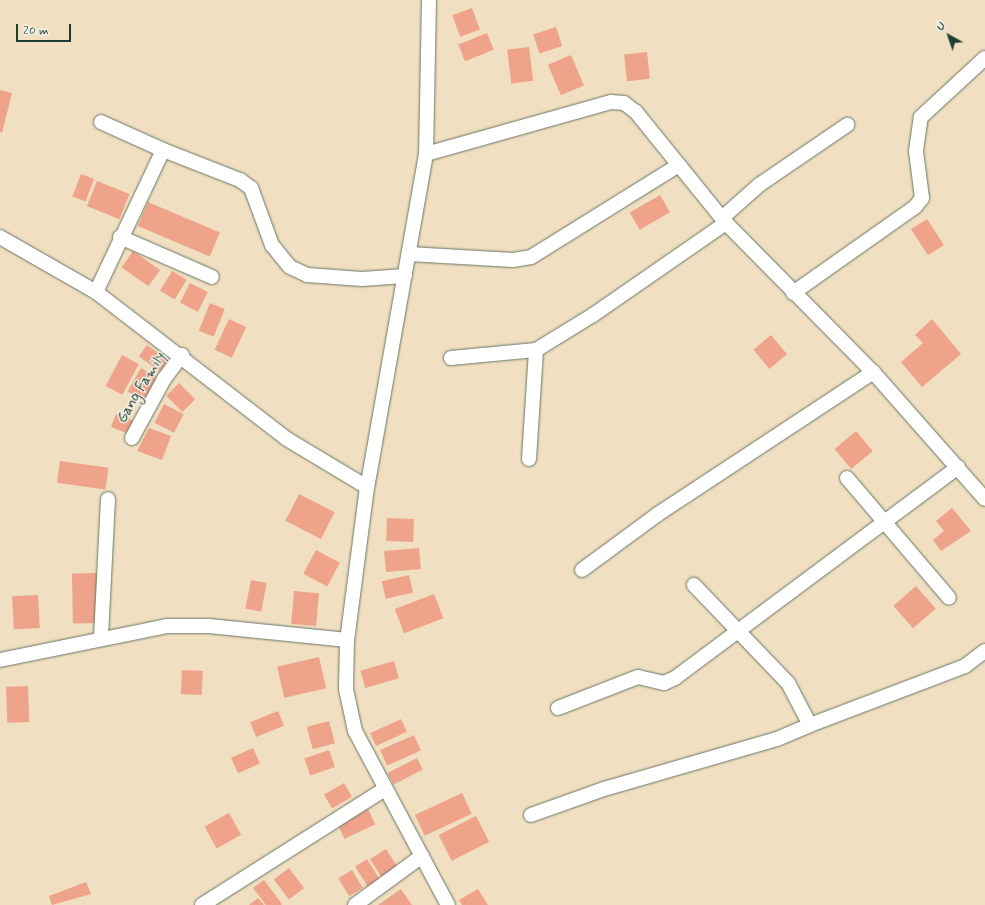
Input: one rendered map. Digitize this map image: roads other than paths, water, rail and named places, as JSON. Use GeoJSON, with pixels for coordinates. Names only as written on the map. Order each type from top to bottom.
{"type":"FeatureCollection","features":[{"type":"Feature","properties":{"kind":"street"},"geometry":{"type":"LineString","coordinates":[[430,0],[426,154],[367,487],[347,640],[346,689],[354,731],[448,905]]}},
{"type":"Feature","properties":{"kind":"street"},"geometry":{"type":"LineString","coordinates":[[793,293],[915,207],[922,198],[916,150],[921,118],[985,58]]}},
{"type":"Feature","properties":{"kind":"street"},"geometry":{"type":"LineString","coordinates":[[426,154],[611,102],[624,103],[636,112],[724,220],[793,293],[873,372],[985,499]]}},
{"type":"Feature","properties":{"kind":"street"},"geometry":{"type":"LineString","coordinates":[[101,122],[163,150],[240,180],[251,188],[272,245],[290,267],[306,275],[362,279],[405,276]]}},
{"type":"Feature","properties":{"kind":"street"},"geometry":{"type":"LineString","coordinates":[[451,358],[536,350],[593,315],[724,220],[760,185],[847,125]]}},
{"type":"Feature","properties":{"kind":"street"},"geometry":{"type":"LineString","coordinates":[[96,292],[120,238],[163,150]]}},
{"type":"Feature","properties":{"kind":"street"},"geometry":{"type":"LineString","coordinates":[[409,254],[512,260],[532,257],[679,165]]}},
{"type":"Feature","properties":{"kind":"street"},"geometry":{"type":"LineString","coordinates":[[0,237],[96,292],[182,355],[287,439],[367,487]]}},
{"type":"Feature","properties":{"kind":"street"},"geometry":{"type":"LineString","coordinates":[[120,238],[212,277]]}},
{"type":"Feature","properties":{"kind":"street"},"geometry":{"type":"LineString","coordinates":[[528,459],[536,350]]}},
{"type":"Feature","properties":{"kind":"street","name":"Gang Family"},"geometry":{"type":"LineString","coordinates":[[132,438],[164,379],[182,355]]}},
{"type":"Feature","properties":{"kind":"street"},"geometry":{"type":"LineString","coordinates":[[582,570],[658,514],[873,372]]}},
{"type":"Feature","properties":{"kind":"street"},"geometry":{"type":"LineString","coordinates":[[558,708],[638,677],[664,684],[958,467]]}},
{"type":"Feature","properties":{"kind":"street"},"geometry":{"type":"LineString","coordinates":[[847,478],[886,521],[949,598]]}},
{"type":"Feature","properties":{"kind":"street"},"geometry":{"type":"LineString","coordinates":[[101,637],[108,499]]}},
{"type":"Feature","properties":{"kind":"street"},"geometry":{"type":"LineString","coordinates":[[694,585],[736,632],[788,683],[810,725]]}},
{"type":"Feature","properties":{"kind":"street"},"geometry":{"type":"LineString","coordinates":[[0,660],[101,637],[167,626],[209,626],[347,640]]}},
{"type":"Feature","properties":{"kind":"street"},"geometry":{"type":"LineString","coordinates":[[531,815],[604,789],[777,739],[966,666],[985,651]]}},
{"type":"Feature","properties":{"kind":"street"},"geometry":{"type":"LineString","coordinates":[[202,905],[385,788]]}},
{"type":"Feature","properties":{"kind":"street"},"geometry":{"type":"LineString","coordinates":[[355,905],[422,856]]}}]}
